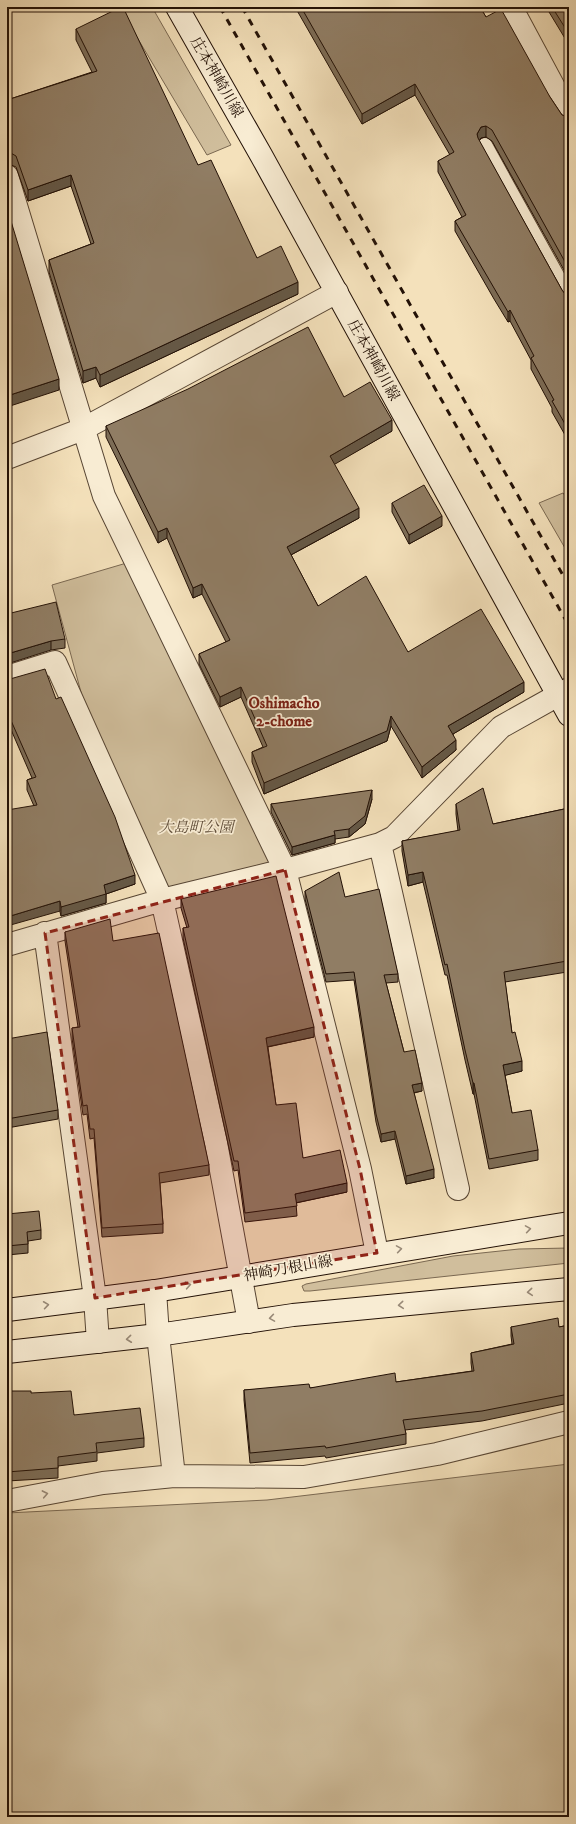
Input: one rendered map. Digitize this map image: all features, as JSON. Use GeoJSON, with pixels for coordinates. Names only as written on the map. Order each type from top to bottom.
{"type":"FeatureCollection","features":[{"type":"Feature","properties":{"kind":"street","name":"庄本神崎川線"},"geometry":{"type":"LineString","coordinates":[[177,7],[564,692],[569,715]]}},
{"type":"Feature","properties":{"kind":"street"},"geometry":{"type":"LineString","coordinates":[[510,7],[569,115]]}},
{"type":"Feature","properties":{"kind":"street"},"geometry":{"type":"LineString","coordinates":[[7,176],[104,496],[285,870],[360,1169],[377,1253]]}},
{"type":"Feature","properties":{"kind":"street"},"geometry":{"type":"LineString","coordinates":[[7,458],[83,429],[337,292]]}},
{"type":"Feature","properties":{"kind":"street"},"geometry":{"type":"LineString","coordinates":[[7,677],[55,662],[162,900],[216,1143],[239,1277],[249,1322]]}},
{"type":"Feature","properties":{"kind":"street"},"geometry":{"type":"LineString","coordinates":[[7,944],[162,900],[285,870],[380,844],[394,837],[501,727],[564,692]]}},
{"type":"Feature","properties":{"kind":"street"},"geometry":{"type":"LineString","coordinates":[[380,844],[458,1189]]}},
{"type":"Feature","properties":{"kind":"street"},"geometry":{"type":"LineString","coordinates":[[45,933],[95,1298],[98,1342]]}},
{"type":"Feature","properties":{"kind":"street","name":"神崎刀根山線"},"geometry":{"type":"LineString","coordinates":[[7,1310],[155,1291],[569,1222]]}},
{"type":"Feature","properties":{"kind":"street"},"geometry":{"type":"LineString","coordinates":[[7,1352],[158,1335],[293,1315],[569,1288]]}},
{"type":"Feature","properties":{"kind":"street"},"geometry":{"type":"LineString","coordinates":[[155,1291],[158,1335],[174,1476]]}},
{"type":"Feature","properties":{"kind":"street"},"geometry":{"type":"LineString","coordinates":[[7,1501],[103,1483],[174,1476],[304,1477],[437,1454],[569,1422]]}},
{"type":"Feature","properties":{"kind":"lane"},"geometry":{"type":"LineString","coordinates":[[485,145],[569,296]]}},
{"type":"Feature","properties":{"kind":"highlighted area"},"geometry":{"type":"Polygon","coordinates":[[[285,870],[360,1169],[377,1253],[95,1298],[45,933],[285,870]]]}},
{"type":"Feature","properties":{"kind":"green space"},"geometry":{"type":"Polygon","coordinates":[[[119,7],[152,7],[231,145],[207,155],[119,7]]]}},
{"type":"Feature","properties":{"kind":"green space"},"geometry":{"type":"Polygon","coordinates":[[[563,493],[569,501],[569,555],[539,503],[563,493]]]}},
{"type":"Feature","properties":{"kind":"green space","name":"大島町公園"},"geometry":{"type":"Polygon","coordinates":[[[130,562],[272,863],[168,892],[85,707],[52,585],[130,562]]]}},
{"type":"Feature","properties":{"kind":"green space"},"geometry":{"type":"Polygon","coordinates":[[[569,1248],[569,1263],[310,1291],[304,1291],[302,1286],[453,1256],[519,1249],[569,1248]]]}},
{"type":"Feature","properties":{"kind":"green space"},"geometry":{"type":"Polygon","coordinates":[[[569,1464],[569,1817],[11,1817],[7,1798],[7,1513],[267,1500],[569,1464]]]}},
{"type":"Feature","properties":{"kind":"building"},"geometry":{"type":"Polygon","coordinates":[[[123,7],[198,165],[211,160],[257,258],[281,246],[298,282],[100,375],[96,367],[83,371],[49,260],[94,243],[71,175],[28,190],[16,156],[9,152],[7,153],[7,100],[97,71],[76,29],[123,7]]]}},
{"type":"Feature","properties":{"kind":"building"},"geometry":{"type":"Polygon","coordinates":[[[301,7],[480,7],[486,17],[501,9],[550,97],[562,115],[569,117],[569,126],[565,128],[569,134],[569,269],[492,130],[486,126],[481,127],[477,134],[562,290],[565,294],[569,294],[569,431],[552,401],[554,400],[531,358],[534,356],[510,310],[508,312],[455,221],[466,215],[438,161],[454,152],[415,84],[362,114],[301,7]]]}},
{"type":"Feature","properties":{"kind":"building"},"geometry":{"type":"Polygon","coordinates":[[[552,7],[569,7],[569,34],[552,7]]]}},
{"type":"Feature","properties":{"kind":"building"},"geometry":{"type":"Polygon","coordinates":[[[7,208],[59,379],[7,396],[7,208]]]}},
{"type":"Feature","properties":{"kind":"building"},"geometry":{"type":"Polygon","coordinates":[[[308,327],[344,397],[370,382],[392,420],[330,456],[359,508],[287,547],[318,606],[366,576],[408,652],[481,609],[524,682],[448,726],[456,740],[422,767],[391,716],[387,731],[264,783],[252,752],[267,746],[241,687],[220,697],[199,654],[230,640],[202,584],[193,588],[167,528],[158,532],[106,426],[188,389],[308,327]]]}},
{"type":"Feature","properties":{"kind":"building"},"geometry":{"type":"Polygon","coordinates":[[[424,485],[442,516],[409,535],[392,503],[424,485]]]}},
{"type":"Feature","properties":{"kind":"building"},"geometry":{"type":"Polygon","coordinates":[[[56,602],[65,639],[51,641],[7,654],[7,614],[56,602]]]}},
{"type":"Feature","properties":{"kind":"building"},"geometry":{"type":"Polygon","coordinates":[[[45,669],[56,699],[61,697],[115,817],[135,875],[104,885],[106,894],[61,907],[60,901],[7,917],[7,810],[37,805],[27,780],[36,777],[9,716],[7,716],[7,680],[45,669]]]}},
{"type":"Feature","properties":{"kind":"building"},"geometry":{"type":"Polygon","coordinates":[[[483,788],[493,824],[569,808],[569,966],[567,961],[504,972],[512,1033],[515,1032],[522,1061],[503,1065],[512,1113],[531,1110],[538,1150],[489,1159],[474,1083],[465,1050],[447,964],[445,965],[423,872],[408,875],[402,841],[460,830],[456,804],[483,788]]]}},
{"type":"Feature","properties":{"kind":"building"},"geometry":{"type":"Polygon","coordinates":[[[372,790],[365,816],[349,829],[334,831],[335,835],[292,847],[271,804],[372,790]]]}},
{"type":"Feature","properties":{"kind":"building"},"geometry":{"type":"Polygon","coordinates":[[[339,872],[345,897],[379,889],[398,974],[384,975],[404,1052],[415,1050],[422,1083],[412,1085],[434,1169],[406,1176],[395,1131],[381,1134],[376,1114],[354,972],[326,974],[305,891],[339,872]]]}},
{"type":"Feature","properties":{"kind":"building"},"geometry":{"type":"Polygon","coordinates":[[[276,876],[314,1027],[266,1038],[276,1105],[296,1103],[303,1158],[340,1150],[347,1183],[295,1194],[297,1206],[245,1213],[238,1161],[234,1161],[183,928],[189,927],[181,899],[276,876]]]}},
{"type":"Feature","properties":{"kind":"building"},"geometry":{"type":"Polygon","coordinates":[[[110,919],[113,941],[159,933],[209,1165],[159,1173],[163,1224],[102,1228],[94,1129],[90,1129],[87,1105],[83,1106],[72,1028],[80,1027],[65,932],[110,919]]]}},
{"type":"Feature","properties":{"kind":"building"},"geometry":{"type":"Polygon","coordinates":[[[47,1032],[58,1110],[7,1119],[7,1039],[47,1032]]]}},
{"type":"Feature","properties":{"kind":"building"},"geometry":{"type":"Polygon","coordinates":[[[39,1211],[41,1230],[27,1232],[28,1244],[7,1246],[7,1214],[39,1211]]]}},
{"type":"Feature","properties":{"kind":"building"},"geometry":{"type":"Polygon","coordinates":[[[558,1318],[559,1327],[569,1325],[569,1394],[482,1411],[403,1420],[406,1434],[326,1448],[325,1446],[250,1453],[244,1390],[309,1384],[310,1388],[395,1373],[396,1382],[474,1371],[471,1353],[514,1344],[511,1327],[558,1318]]]}},
{"type":"Feature","properties":{"kind":"building"},"geometry":{"type":"Polygon","coordinates":[[[7,1391],[31,1391],[31,1393],[71,1391],[74,1415],[140,1408],[144,1438],[96,1443],[97,1452],[58,1457],[58,1468],[7,1472],[7,1391]]]}},
{"type":"Feature","properties":{"kind":"railway"},"geometry":{"type":"LineString","coordinates":[[220,7],[569,626]]}},
{"type":"Feature","properties":{"kind":"railway"},"geometry":{"type":"LineString","coordinates":[[242,7],[569,586]]}},
{"type":"Feature","properties":{"kind":"district","name":"Oshimacho 2-chome"},"geometry":{"type":"Point","coordinates":[284,711]}}]}
